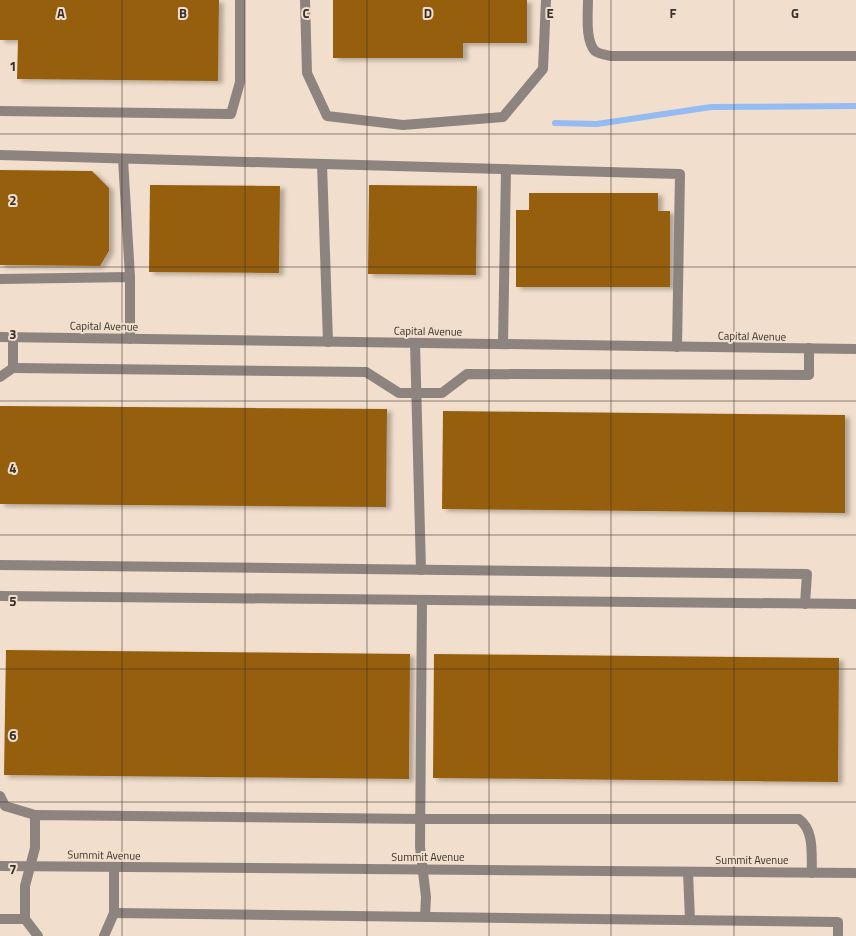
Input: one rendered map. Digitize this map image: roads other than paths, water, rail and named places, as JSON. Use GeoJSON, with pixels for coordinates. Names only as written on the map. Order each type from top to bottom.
{"type":"FeatureCollection","features":[{"type":"Feature","properties":{"kind":"street"},"geometry":{"type":"LineString","coordinates":[[0,111],[231,114],[240,82],[240,0]]}},
{"type":"Feature","properties":{"kind":"street"},"geometry":{"type":"LineString","coordinates":[[305,0],[307,73],[327,116],[403,125],[503,117],[543,69],[546,0]]}},
{"type":"Feature","properties":{"kind":"street"},"geometry":{"type":"LineString","coordinates":[[588,0],[588,33],[591,45],[596,51],[610,56],[856,56]]}},
{"type":"Feature","properties":{"kind":"street"},"geometry":{"type":"LineString","coordinates":[[0,156],[680,174],[677,346]]}},
{"type":"Feature","properties":{"kind":"street"},"geometry":{"type":"LineString","coordinates":[[123,159],[130,277],[130,339]]}},
{"type":"Feature","properties":{"kind":"street"},"geometry":{"type":"LineString","coordinates":[[322,164],[328,342]]}},
{"type":"Feature","properties":{"kind":"street"},"geometry":{"type":"LineString","coordinates":[[503,344],[506,170]]}},
{"type":"Feature","properties":{"kind":"street"},"geometry":{"type":"LineString","coordinates":[[0,279],[130,277]]}},
{"type":"Feature","properties":{"kind":"street","name":"Capital Avenue"},"geometry":{"type":"LineString","coordinates":[[0,337],[856,349]]}},
{"type":"Feature","properties":{"kind":"street"},"geometry":{"type":"LineString","coordinates":[[13,337],[13,368]]}},
{"type":"Feature","properties":{"kind":"street"},"geometry":{"type":"LineString","coordinates":[[415,343],[421,570]]}},
{"type":"Feature","properties":{"kind":"street"},"geometry":{"type":"LineString","coordinates":[[0,377],[13,368],[366,372],[399,393],[442,393],[466,374],[809,375],[809,348]]}},
{"type":"Feature","properties":{"kind":"street"},"geometry":{"type":"LineString","coordinates":[[0,565],[807,574],[805,604]]}},
{"type":"Feature","properties":{"kind":"street"},"geometry":{"type":"LineString","coordinates":[[0,596],[856,604]]}},
{"type":"Feature","properties":{"kind":"street"},"geometry":{"type":"LineString","coordinates":[[422,600],[420,847],[423,869],[425,917]]}},
{"type":"Feature","properties":{"kind":"street"},"geometry":{"type":"LineString","coordinates":[[0,796],[5,806],[36,815],[421,819],[799,819],[806,824],[810,834],[812,873]]}},
{"type":"Feature","properties":{"kind":"street"},"geometry":{"type":"LineString","coordinates":[[36,815],[35,848],[25,886],[25,919],[38,936]]}},
{"type":"Feature","properties":{"kind":"street","name":"Summit Avenue"},"geometry":{"type":"LineString","coordinates":[[0,866],[856,873]]}},
{"type":"Feature","properties":{"kind":"street"},"geometry":{"type":"LineString","coordinates":[[104,936],[114,914],[114,867]]}},
{"type":"Feature","properties":{"kind":"street"},"geometry":{"type":"LineString","coordinates":[[688,872],[690,920]]}},
{"type":"Feature","properties":{"kind":"street"},"geometry":{"type":"LineString","coordinates":[[114,914],[838,922],[838,936]]}},
{"type":"Feature","properties":{"kind":"street"},"geometry":{"type":"LineString","coordinates":[[0,919],[25,919]]}},
{"type":"Feature","properties":{"kind":"waterway"},"geometry":{"type":"LineString","coordinates":[[555,123],[597,124],[711,107],[856,106]]}}]}
